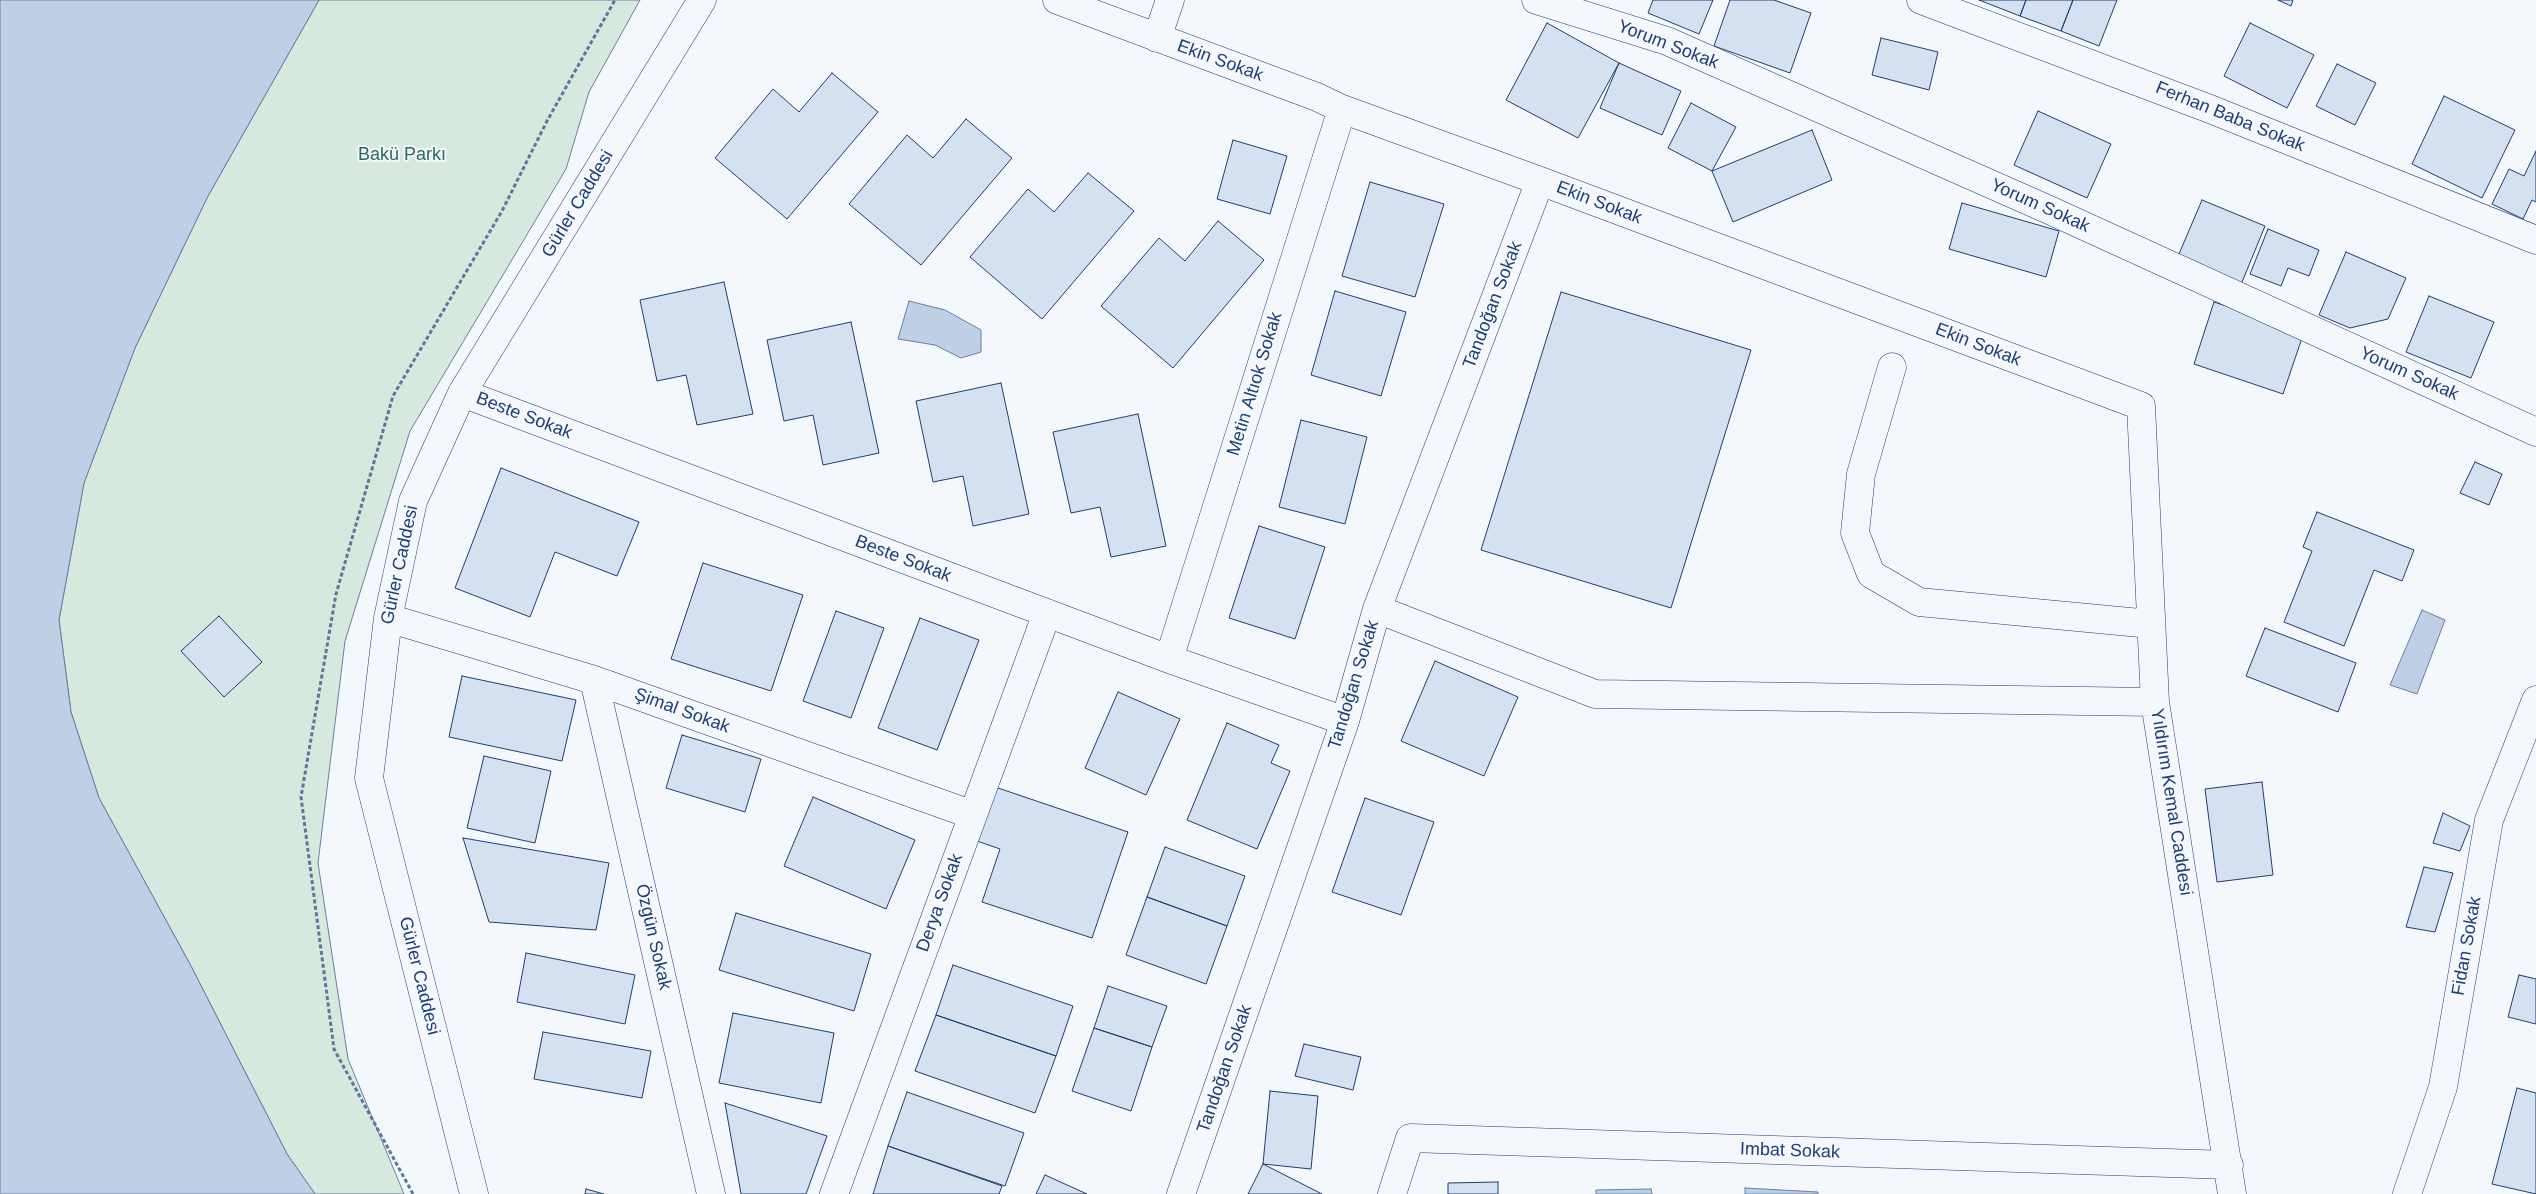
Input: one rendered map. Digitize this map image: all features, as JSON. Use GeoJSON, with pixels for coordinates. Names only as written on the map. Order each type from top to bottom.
{"type":"FeatureCollection","features":[{"type":"Feature","properties":{"kind":"street","name":"Gürler Caddesi"},"geometry":{"type":"LineString","coordinates":[[474,1194],[369,778],[388,618],[413,501],[462,393],[702,0]]}},
{"type":"Feature","properties":{"kind":"street","name":"Ekin Sokak"},"geometry":{"type":"LineString","coordinates":[[1057,0],[1317,97],[1342,109],[1540,180],[2141,406]]}},
{"type":"Feature","properties":{"kind":"street"},"geometry":{"type":"LineString","coordinates":[[1157,38],[1170,0]]}},
{"type":"Feature","properties":{"kind":"street","name":"Yorum Sokak"},"geometry":{"type":"LineString","coordinates":[[1536,0],[1667,41],[2047,209],[2536,432]]}},
{"type":"Feature","properties":{"kind":"street","name":"Ferhan Baba Sokak"},"geometry":{"type":"LineString","coordinates":[[1921,0],[2210,109],[2536,240]]}},
{"type":"Feature","properties":{"kind":"street","name":"Metin Altıok Sokak"},"geometry":{"type":"LineString","coordinates":[[1169,659],[1342,109]]}},
{"type":"Feature","properties":{"kind":"street","name":"Tandoğan Sokak"},"geometry":{"type":"LineString","coordinates":[[1181,1194],[1344,721],[1378,609],[1540,180]]}},
{"type":"Feature","properties":{"kind":"street"},"geometry":{"type":"LineString","coordinates":[[1892,367],[1861,474],[1855,533],[1871,574],[1920,602],[2151,624]]}},
{"type":"Feature","properties":{"kind":"street","name":"Beste Sokak"},"geometry":{"type":"LineString","coordinates":[[462,393],[1169,659],[1344,721]]}},
{"type":"Feature","properties":{"kind":"street","name":"Yıldırım Kemal Caddesi"},"geometry":{"type":"LineString","coordinates":[[2141,406],[2155,702],[2229,1165],[2232,1194]]}},
{"type":"Feature","properties":{"kind":"street"},"geometry":{"type":"LineString","coordinates":[[1378,609],[1595,694],[2155,702]]}},
{"type":"Feature","properties":{"kind":"street","name":"Derya Sokak"},"geometry":{"type":"LineString","coordinates":[[834,1194],[1046,613]]}},
{"type":"Feature","properties":{"kind":"street","name":"Şimal Sokak"},"geometry":{"type":"LineString","coordinates":[[388,618],[594,680],[972,814]]}},
{"type":"Feature","properties":{"kind":"street","name":"Özgün Sokak"},"geometry":{"type":"LineString","coordinates":[[594,680],[711,1194]]}},
{"type":"Feature","properties":{"kind":"street","name":"Fidan Sokak"},"geometry":{"type":"LineString","coordinates":[[2407,1194],[2444,1087],[2489,820],[2536,700]]}},
{"type":"Feature","properties":{"kind":"street","name":"Imbat Sokak"},"geometry":{"type":"LineString","coordinates":[[1392,1194],[1410,1138],[2229,1165]]}},
{"type":"Feature","properties":{"kind":"green space","name":"Bakü Parkı"},"geometry":{"type":"Polygon","coordinates":[[[319,0],[640,0],[589,92],[566,169],[410,431],[345,641],[318,863],[348,1059],[404,1194],[315,1194],[287,1154],[191,966],[99,798],[71,712],[59,620],[84,483],[135,348],[208,196],[319,0]]]}},
{"type":"Feature","properties":{"kind":"water"},"geometry":{"type":"Polygon","coordinates":[[[0,0],[319,0],[208,196],[135,348],[84,483],[59,620],[71,712],[99,798],[191,966],[287,1154],[315,1194],[0,1194],[0,0]]]}},
{"type":"Feature","properties":{"kind":"water"},"geometry":{"type":"Polygon","coordinates":[[[909,301],[945,310],[981,330],[981,352],[961,358],[935,345],[898,339],[909,301]]]}},
{"type":"Feature","properties":{"kind":"water"},"geometry":{"type":"Polygon","coordinates":[[[2422,610],[2445,620],[2417,694],[2390,685],[2422,610]]]}},
{"type":"Feature","properties":{"kind":"water"},"geometry":{"type":"Polygon","coordinates":[[[1745,1188],[1818,1192],[1818,1194],[1745,1194],[1745,1188]]]}},
{"type":"Feature","properties":{"kind":"water"},"geometry":{"type":"Polygon","coordinates":[[[1651,1189],[1652,1194],[1596,1194],[1596,1190],[1651,1189]]]}},
{"type":"Feature","properties":{"kind":"building"},"geometry":{"type":"Polygon","coordinates":[[[1653,0],[1713,0],[1699,34],[1648,13],[1653,0]]]}},
{"type":"Feature","properties":{"kind":"building"},"geometry":{"type":"Polygon","coordinates":[[[1730,0],[1774,0],[1811,13],[1790,73],[1714,46],[1730,0]]]}},
{"type":"Feature","properties":{"kind":"building"},"geometry":{"type":"Polygon","coordinates":[[[1979,0],[2026,0],[2020,16],[1979,0]]]}},
{"type":"Feature","properties":{"kind":"building"},"geometry":{"type":"Polygon","coordinates":[[[2026,0],[2073,0],[2061,31],[2020,16],[2026,0]]]}},
{"type":"Feature","properties":{"kind":"building"},"geometry":{"type":"Polygon","coordinates":[[[2073,0],[2117,0],[2099,46],[2061,31],[2073,0]]]}},
{"type":"Feature","properties":{"kind":"building"},"geometry":{"type":"Polygon","coordinates":[[[2278,0],[2293,0],[2291,6],[2278,0]]]}},
{"type":"Feature","properties":{"kind":"building"},"geometry":{"type":"Polygon","coordinates":[[[1547,23],[1619,63],[1578,138],[1506,100],[1547,23]]]}},
{"type":"Feature","properties":{"kind":"building"},"geometry":{"type":"Polygon","coordinates":[[[2250,23],[2314,55],[2287,108],[2224,76],[2250,23]]]}},
{"type":"Feature","properties":{"kind":"building"},"geometry":{"type":"Polygon","coordinates":[[[1881,38],[1938,52],[1929,90],[1872,75],[1881,38]]]}},
{"type":"Feature","properties":{"kind":"building"},"geometry":{"type":"Polygon","coordinates":[[[1619,63],[1681,91],[1662,135],[1600,108],[1619,63]]]}},
{"type":"Feature","properties":{"kind":"building"},"geometry":{"type":"Polygon","coordinates":[[[2337,64],[2376,83],[2355,125],[2316,106],[2337,64]]]}},
{"type":"Feature","properties":{"kind":"building"},"geometry":{"type":"Polygon","coordinates":[[[832,73],[878,112],[787,219],[715,158],[773,89],[799,112],[832,73]]]}},
{"type":"Feature","properties":{"kind":"building"},"geometry":{"type":"Polygon","coordinates":[[[2444,96],[2515,130],[2482,198],[2412,164],[2444,96]]]}},
{"type":"Feature","properties":{"kind":"building"},"geometry":{"type":"Polygon","coordinates":[[[1691,103],[1736,127],[1712,171],[1668,148],[1691,103]]]}},
{"type":"Feature","properties":{"kind":"building"},"geometry":{"type":"Polygon","coordinates":[[[2038,111],[2111,144],[2087,198],[2014,165],[2038,111]]]}},
{"type":"Feature","properties":{"kind":"building"},"geometry":{"type":"Polygon","coordinates":[[[966,119],[1012,158],[921,265],[849,204],[907,135],[933,158],[966,119]]]}},
{"type":"Feature","properties":{"kind":"building"},"geometry":{"type":"Polygon","coordinates":[[[1812,130],[1832,180],[1733,222],[1712,171],[1812,130]]]}},
{"type":"Feature","properties":{"kind":"building"},"geometry":{"type":"Polygon","coordinates":[[[1233,140],[1287,156],[1270,214],[1217,199],[1233,140]]]}},
{"type":"Feature","properties":{"kind":"building"},"geometry":{"type":"Polygon","coordinates":[[[2536,151],[2536,202],[2532,200],[2523,219],[2492,204],[2509,169],[2524,176],[2536,151]]]}},
{"type":"Feature","properties":{"kind":"building"},"geometry":{"type":"Polygon","coordinates":[[[1088,173],[1134,211],[1042,319],[970,257],[1028,189],[1054,212],[1088,173]]]}},
{"type":"Feature","properties":{"kind":"building"},"geometry":{"type":"Polygon","coordinates":[[[1370,182],[1444,204],[1415,297],[1342,276],[1370,182]]]}},
{"type":"Feature","properties":{"kind":"building"},"geometry":{"type":"Polygon","coordinates":[[[2202,200],[2265,226],[2240,287],[2176,261],[2202,200]]]}},
{"type":"Feature","properties":{"kind":"building"},"geometry":{"type":"Polygon","coordinates":[[[1962,203],[2059,231],[2046,277],[1949,249],[1962,203]]]}},
{"type":"Feature","properties":{"kind":"building"},"geometry":{"type":"Polygon","coordinates":[[[1218,221],[1264,260],[1173,368],[1101,306],[1159,238],[1185,261],[1218,221]]]}},
{"type":"Feature","properties":{"kind":"building"},"geometry":{"type":"Polygon","coordinates":[[[2268,229],[2319,250],[2309,276],[2288,268],[2281,286],[2250,274],[2268,229]]]}},
{"type":"Feature","properties":{"kind":"building"},"geometry":{"type":"Polygon","coordinates":[[[2346,252],[2406,278],[2388,319],[2350,328],[2319,315],[2346,252]]]}},
{"type":"Feature","properties":{"kind":"building"},"geometry":{"type":"Polygon","coordinates":[[[724,282],[753,414],[697,425],[686,375],[657,381],[640,300],[724,282]]]}},
{"type":"Feature","properties":{"kind":"building"},"geometry":{"type":"Polygon","coordinates":[[[1335,291],[1406,312],[1381,396],[1311,375],[1335,291]]]}},
{"type":"Feature","properties":{"kind":"building"},"geometry":{"type":"Polygon","coordinates":[[[1561,292],[1751,350],[1671,608],[1481,550],[1561,292]]]}},
{"type":"Feature","properties":{"kind":"building"},"geometry":{"type":"Polygon","coordinates":[[[2429,296],[2494,322],[2471,378],[2406,352],[2429,296]]]}},
{"type":"Feature","properties":{"kind":"building"},"geometry":{"type":"Polygon","coordinates":[[[2214,302],[2304,332],[2283,394],[2194,364],[2214,302]]]}},
{"type":"Feature","properties":{"kind":"building"},"geometry":{"type":"Polygon","coordinates":[[[851,322],[879,453],[823,465],[813,415],[784,421],[767,340],[851,322]]]}},
{"type":"Feature","properties":{"kind":"building"},"geometry":{"type":"Polygon","coordinates":[[[1001,383],[1029,514],[973,526],[963,476],[933,482],[916,401],[1001,383]]]}},
{"type":"Feature","properties":{"kind":"building"},"geometry":{"type":"Polygon","coordinates":[[[1138,414],[1166,546],[1111,557],[1100,507],[1071,513],[1053,432],[1138,414]]]}},
{"type":"Feature","properties":{"kind":"building"},"geometry":{"type":"Polygon","coordinates":[[[1301,420],[1367,437],[1345,524],[1279,507],[1301,420]]]}},
{"type":"Feature","properties":{"kind":"building"},"geometry":{"type":"Polygon","coordinates":[[[2475,462],[2502,474],[2489,505],[2460,493],[2475,462]]]}},
{"type":"Feature","properties":{"kind":"building"},"geometry":{"type":"Polygon","coordinates":[[[501,468],[639,522],[617,576],[555,552],[530,617],[455,588],[501,468]]]}},
{"type":"Feature","properties":{"kind":"building"},"geometry":{"type":"Polygon","coordinates":[[[2317,512],[2414,550],[2402,581],[2374,570],[2344,646],[2284,622],[2312,551],[2303,547],[2317,512]]]}},
{"type":"Feature","properties":{"kind":"building"},"geometry":{"type":"Polygon","coordinates":[[[1259,526],[1325,547],[1295,639],[1229,618],[1259,526]]]}},
{"type":"Feature","properties":{"kind":"building"},"geometry":{"type":"Polygon","coordinates":[[[703,563],[803,595],[771,691],[671,659],[703,563]]]}},
{"type":"Feature","properties":{"kind":"building"},"geometry":{"type":"Polygon","coordinates":[[[836,611],[884,628],[851,718],[803,701],[836,611]]]}},
{"type":"Feature","properties":{"kind":"building"},"geometry":{"type":"Polygon","coordinates":[[[219,616],[262,662],[224,697],[181,651],[219,616]]]}},
{"type":"Feature","properties":{"kind":"building"},"geometry":{"type":"Polygon","coordinates":[[[920,618],[979,640],[937,750],[878,728],[920,618]]]}},
{"type":"Feature","properties":{"kind":"building"},"geometry":{"type":"Polygon","coordinates":[[[2265,628],[2356,663],[2338,712],[2246,676],[2265,628]]]}},
{"type":"Feature","properties":{"kind":"building"},"geometry":{"type":"Polygon","coordinates":[[[1435,661],[1518,697],[1484,776],[1401,741],[1435,661]]]}},
{"type":"Feature","properties":{"kind":"building"},"geometry":{"type":"Polygon","coordinates":[[[462,676],[576,700],[562,761],[449,737],[462,676]]]}},
{"type":"Feature","properties":{"kind":"building"},"geometry":{"type":"Polygon","coordinates":[[[1118,692],[1180,719],[1146,795],[1085,768],[1118,692]]]}},
{"type":"Feature","properties":{"kind":"building"},"geometry":{"type":"Polygon","coordinates":[[[1227,723],[1279,745],[1271,763],[1290,771],[1257,849],[1187,820],[1227,723]]]}},
{"type":"Feature","properties":{"kind":"building"},"geometry":{"type":"Polygon","coordinates":[[[682,735],[761,759],[745,812],[666,788],[682,735]]]}},
{"type":"Feature","properties":{"kind":"building"},"geometry":{"type":"Polygon","coordinates":[[[484,756],[551,771],[535,843],[467,828],[484,756]]]}},
{"type":"Feature","properties":{"kind":"building"},"geometry":{"type":"Polygon","coordinates":[[[2262,782],[2273,875],[2217,882],[2205,789],[2262,782]]]}},
{"type":"Feature","properties":{"kind":"building"},"geometry":{"type":"Polygon","coordinates":[[[995,787],[1128,832],[1092,938],[982,902],[1000,849],[977,841],[995,787]]]}},
{"type":"Feature","properties":{"kind":"building"},"geometry":{"type":"Polygon","coordinates":[[[813,797],[915,840],[886,909],[784,866],[813,797]]]}},
{"type":"Feature","properties":{"kind":"building"},"geometry":{"type":"Polygon","coordinates":[[[1365,798],[1434,822],[1401,915],[1332,892],[1365,798]]]}},
{"type":"Feature","properties":{"kind":"building"},"geometry":{"type":"Polygon","coordinates":[[[2443,813],[2470,826],[2460,851],[2433,843],[2443,813]]]}},
{"type":"Feature","properties":{"kind":"building"},"geometry":{"type":"Polygon","coordinates":[[[463,838],[609,863],[596,930],[489,922],[463,838]]]}},
{"type":"Feature","properties":{"kind":"building"},"geometry":{"type":"Polygon","coordinates":[[[1165,847],[1245,876],[1227,926],[1147,897],[1165,847]]]}},
{"type":"Feature","properties":{"kind":"building"},"geometry":{"type":"Polygon","coordinates":[[[2424,867],[2453,873],[2435,932],[2406,927],[2424,867]]]}},
{"type":"Feature","properties":{"kind":"building"},"geometry":{"type":"Polygon","coordinates":[[[1147,897],[1227,926],[1206,984],[1126,955],[1147,897]]]}},
{"type":"Feature","properties":{"kind":"building"},"geometry":{"type":"Polygon","coordinates":[[[736,913],[871,954],[854,1011],[719,970],[736,913]]]}},
{"type":"Feature","properties":{"kind":"building"},"geometry":{"type":"Polygon","coordinates":[[[526,953],[635,975],[625,1024],[517,1002],[526,953]]]}},
{"type":"Feature","properties":{"kind":"building"},"geometry":{"type":"Polygon","coordinates":[[[953,965],[1073,1006],[1056,1056],[936,1015],[953,965]]]}},
{"type":"Feature","properties":{"kind":"building"},"geometry":{"type":"Polygon","coordinates":[[[2519,975],[2536,979],[2536,1024],[2508,1017],[2519,975]]]}},
{"type":"Feature","properties":{"kind":"building"},"geometry":{"type":"Polygon","coordinates":[[[1108,986],[1167,1006],[1152,1047],[1094,1028],[1108,986]]]}},
{"type":"Feature","properties":{"kind":"building"},"geometry":{"type":"Polygon","coordinates":[[[733,1013],[834,1033],[821,1103],[719,1083],[733,1013]]]}},
{"type":"Feature","properties":{"kind":"building"},"geometry":{"type":"Polygon","coordinates":[[[936,1015],[1056,1056],[1035,1113],[915,1071],[936,1015]]]}},
{"type":"Feature","properties":{"kind":"building"},"geometry":{"type":"Polygon","coordinates":[[[1094,1028],[1152,1047],[1131,1111],[1072,1091],[1094,1028]]]}},
{"type":"Feature","properties":{"kind":"building"},"geometry":{"type":"Polygon","coordinates":[[[543,1032],[651,1051],[642,1098],[534,1079],[543,1032]]]}},
{"type":"Feature","properties":{"kind":"building"},"geometry":{"type":"Polygon","coordinates":[[[1304,1044],[1361,1057],[1353,1090],[1295,1076],[1304,1044]]]}},
{"type":"Feature","properties":{"kind":"building"},"geometry":{"type":"Polygon","coordinates":[[[2517,1088],[2536,1093],[2536,1194],[2492,1184],[2517,1088]]]}},
{"type":"Feature","properties":{"kind":"building"},"geometry":{"type":"Polygon","coordinates":[[[1270,1091],[1318,1096],[1311,1169],[1263,1164],[1270,1091]]]}},
{"type":"Feature","properties":{"kind":"building"},"geometry":{"type":"Polygon","coordinates":[[[907,1092],[1024,1133],[1005,1186],[888,1146],[907,1092]]]}},
{"type":"Feature","properties":{"kind":"building"},"geometry":{"type":"Polygon","coordinates":[[[725,1103],[827,1136],[806,1194],[741,1194],[725,1103]]]}},
{"type":"Feature","properties":{"kind":"building"},"geometry":{"type":"Polygon","coordinates":[[[888,1146],[1002,1186],[999,1194],[873,1194],[888,1146]]]}},
{"type":"Feature","properties":{"kind":"building"},"geometry":{"type":"Polygon","coordinates":[[[1263,1164],[1322,1194],[1248,1194],[1263,1164]]]}},
{"type":"Feature","properties":{"kind":"building"},"geometry":{"type":"Polygon","coordinates":[[[1045,1175],[1087,1194],[1036,1194],[1045,1175]]]}},
{"type":"Feature","properties":{"kind":"building"},"geometry":{"type":"Polygon","coordinates":[[[1498,1182],[1498,1194],[1448,1194],[1448,1183],[1498,1182]]]}},
{"type":"Feature","properties":{"kind":"building"},"geometry":{"type":"Polygon","coordinates":[[[586,1189],[604,1194],[585,1194],[586,1189]]]}}]}
